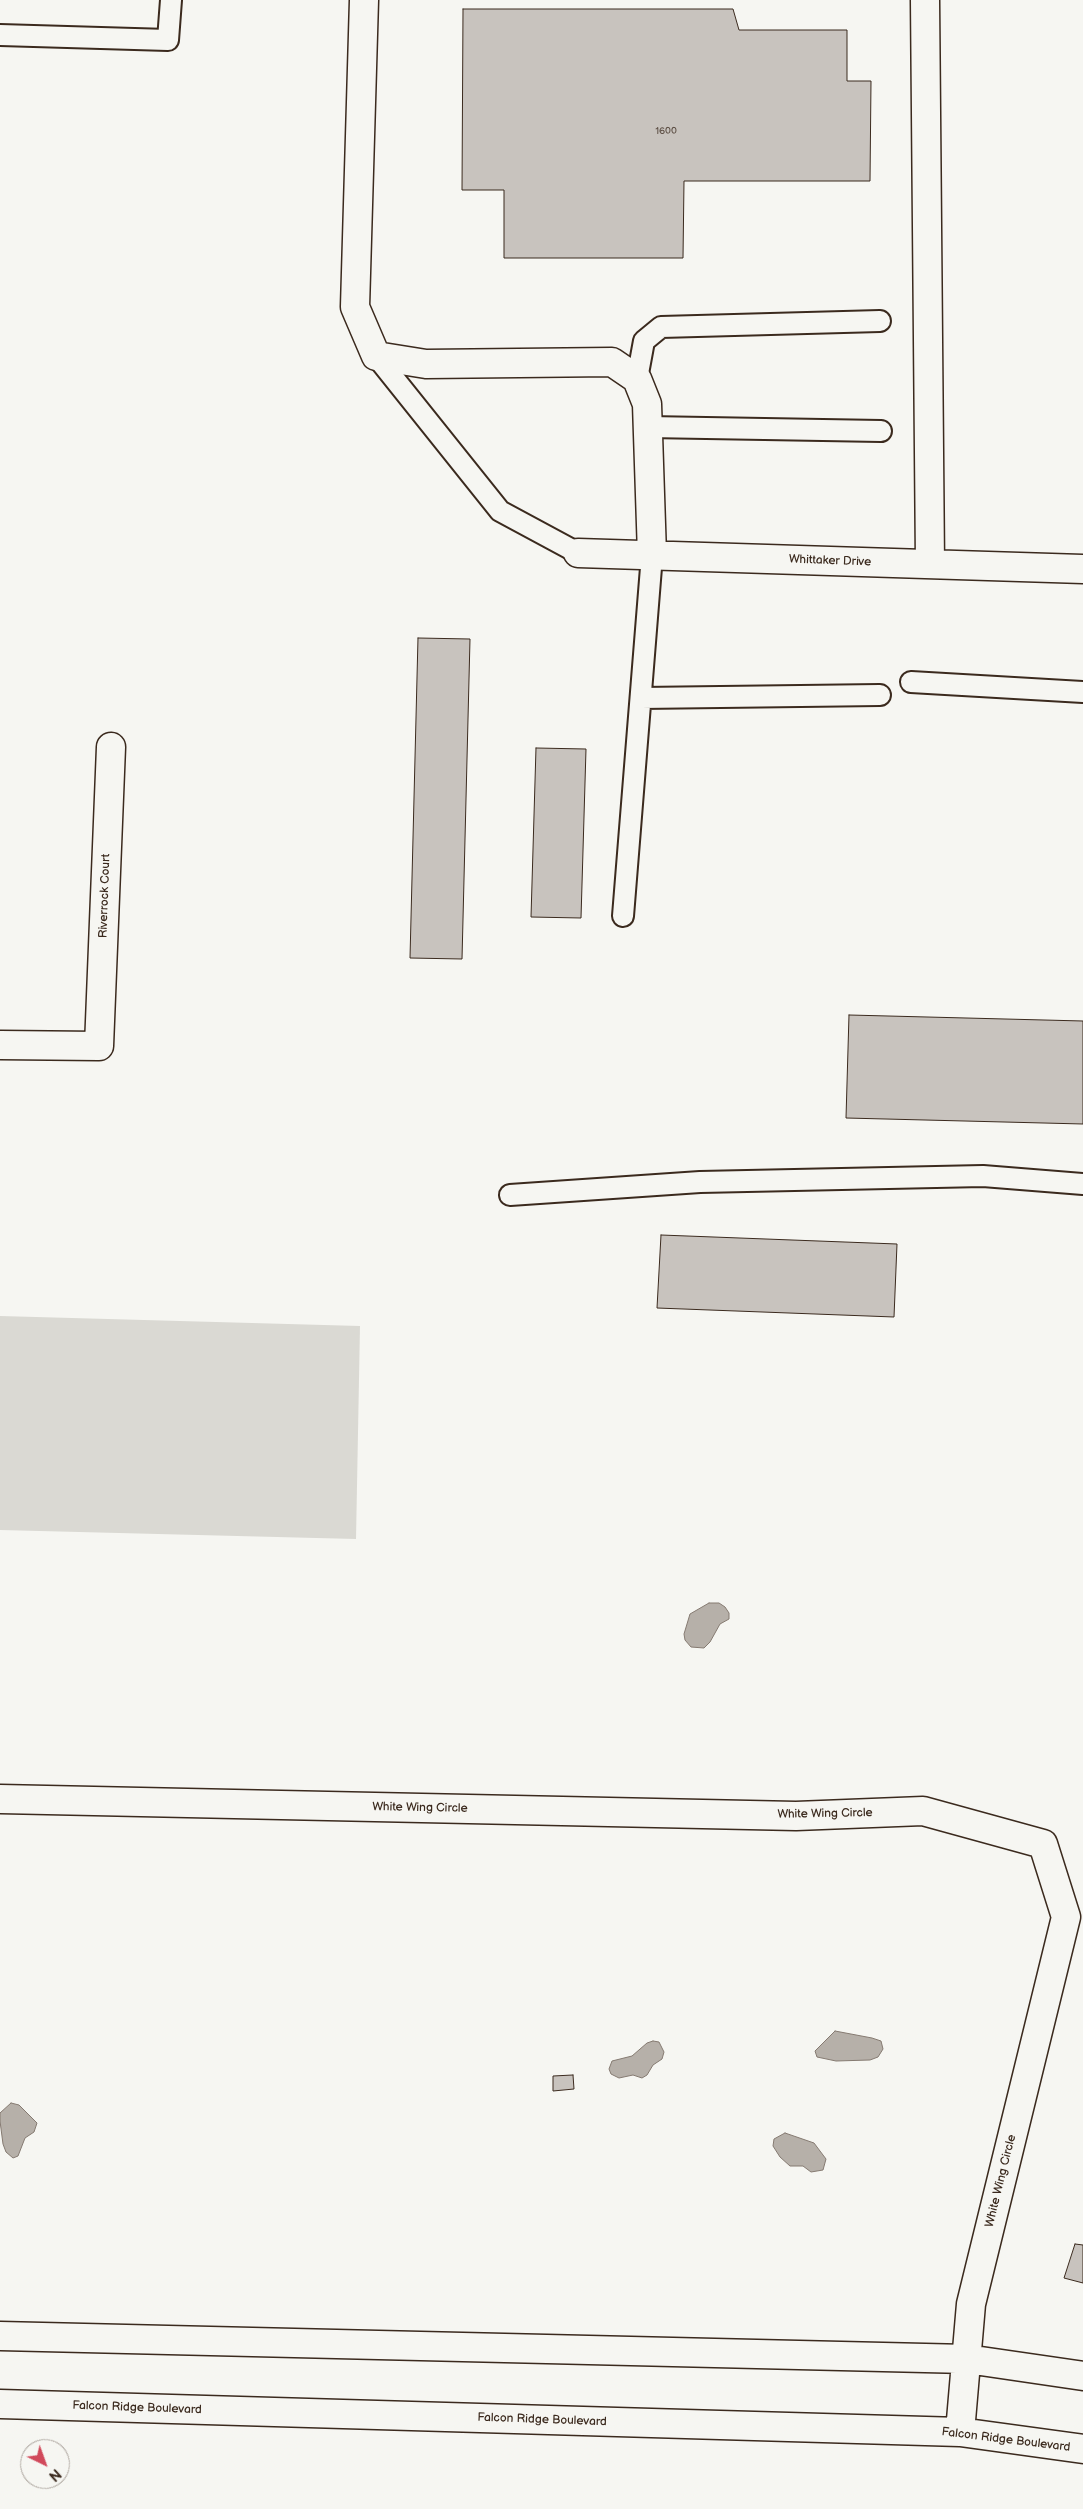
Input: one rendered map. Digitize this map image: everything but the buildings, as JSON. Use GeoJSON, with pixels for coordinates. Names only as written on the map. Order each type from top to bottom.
{"type":"FeatureCollection","features":[{"type":"Feature","properties":{"kind":"street"},"geometry":{"type":"LineString","coordinates":[[364,0],[355,307],[376,356],[426,364],[612,362],[637,379],[648,404],[652,555]]}},
{"type":"Feature","properties":{"kind":"street"},"geometry":{"type":"LineString","coordinates":[[925,0],[930,564]]}},
{"type":"Feature","properties":{"kind":"street","name":"Whittaker Drive"},"geometry":{"type":"LineString","coordinates":[[578,553],[1083,569]]}},
{"type":"Feature","properties":{"kind":"street","name":"Riverrock Court"},"geometry":{"type":"LineString","coordinates":[[0,1045],[99,1046],[111,746]]}},
{"type":"Feature","properties":{"kind":"street","name":"White Wing Circle"},"geometry":{"type":"LineString","coordinates":[[0,1799],[796,1816],[923,1811],[1043,1844],[1066,1917],[971,2304],[960,2432]]}},
{"type":"Feature","properties":{"kind":"street"},"geometry":{"type":"LineString","coordinates":[[0,2336],[967,2360],[1083,2376]]}},
{"type":"Feature","properties":{"kind":"street","name":"Falcon Ridge Boulevard"},"geometry":{"type":"LineString","coordinates":[[0,2404],[960,2432],[1083,2448]]}},
{"type":"Feature","properties":{"kind":"lane"},"geometry":{"type":"LineString","coordinates":[[0,35],[168,40],[171,0]]}},
{"type":"Feature","properties":{"kind":"lane"},"geometry":{"type":"LineString","coordinates":[[637,379],[644,341],[661,327],[880,321]]}},
{"type":"Feature","properties":{"kind":"lane"},"geometry":{"type":"LineString","coordinates":[[376,356],[500,511],[578,553]]}},
{"type":"Feature","properties":{"kind":"lane"},"geometry":{"type":"LineString","coordinates":[[648,427],[881,431]]}},
{"type":"Feature","properties":{"kind":"lane"},"geometry":{"type":"LineString","coordinates":[[623,916],[652,555]]}},
{"type":"Feature","properties":{"kind":"lane"},"geometry":{"type":"LineString","coordinates":[[911,682],[1083,692]]}},
{"type":"Feature","properties":{"kind":"lane"},"geometry":{"type":"LineString","coordinates":[[641,698],[880,694]]}},
{"type":"Feature","properties":{"kind":"lane"},"geometry":{"type":"LineString","coordinates":[[510,1195],[700,1182],[964,1177],[1083,1184]]}},
{"type":"Feature","properties":{"kind":"shaded area"},"geometry":{"type":"Polygon","coordinates":[[[0,1316],[360,1326],[356,1539],[0,1530],[0,1316]]]}},
{"type":"Feature","properties":{"kind":"shaded area"},"geometry":{"type":"Polygon","coordinates":[[[709,1603],[719,1603],[725,1607],[729,1613],[729,1619],[720,1624],[710,1642],[704,1648],[691,1647],[685,1640],[684,1634],[690,1614],[709,1603]]]}},
{"type":"Feature","properties":{"kind":"shaded area"},"geometry":{"type":"Polygon","coordinates":[[[835,2031],[881,2041],[883,2049],[878,2057],[870,2060],[836,2061],[817,2057],[815,2051],[835,2031]]]}},
{"type":"Feature","properties":{"kind":"shaded area"},"geometry":{"type":"Polygon","coordinates":[[[659,2042],[664,2052],[662,2059],[653,2065],[647,2075],[642,2078],[633,2075],[619,2078],[611,2074],[609,2069],[612,2061],[632,2056],[647,2043],[659,2042]]]}},
{"type":"Feature","properties":{"kind":"shaded area"},"geometry":{"type":"Polygon","coordinates":[[[11,2103],[19,2105],[37,2123],[34,2132],[25,2138],[18,2156],[13,2158],[6,2152],[3,2144],[0,2121],[0,2113],[11,2103]]]}},
{"type":"Feature","properties":{"kind":"shaded area"},"geometry":{"type":"Polygon","coordinates":[[[785,2133],[814,2143],[826,2159],[823,2170],[811,2172],[803,2166],[790,2166],[780,2157],[773,2146],[774,2139],[785,2133]]]}}]}
